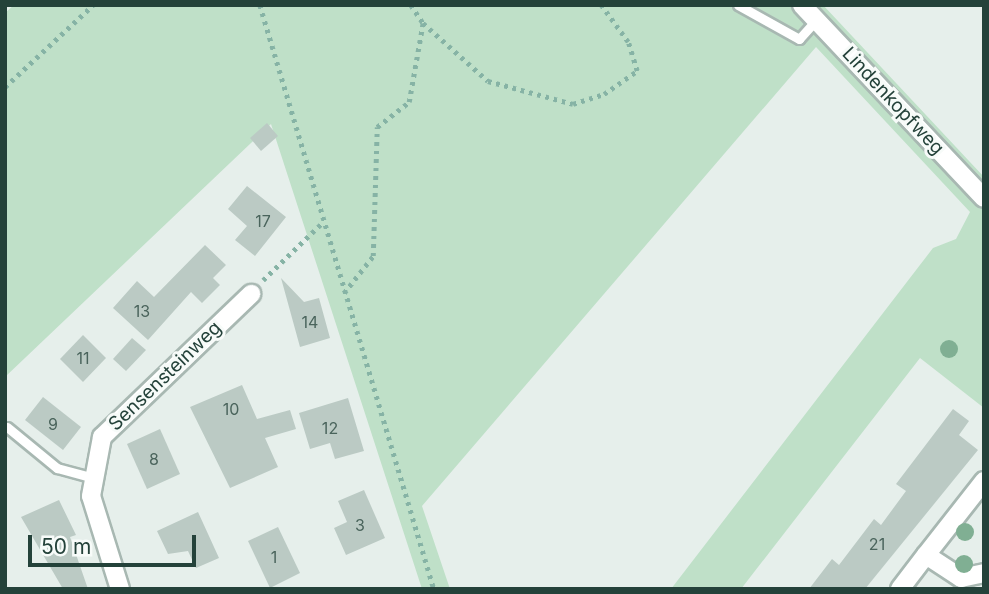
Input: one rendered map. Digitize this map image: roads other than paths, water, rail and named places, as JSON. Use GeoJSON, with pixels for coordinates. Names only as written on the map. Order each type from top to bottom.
{"type":"FeatureCollection","features":[{"type":"Feature","properties":{"kind":"street","name":"Lindenkopfweg"},"geometry":{"type":"LineString","coordinates":[[802,5],[984,198]]}},
{"type":"Feature","properties":{"kind":"street","name":"Sensensteinweg"},"geometry":{"type":"LineString","coordinates":[[120,589],[91,477],[102,437],[251,294]]}},
{"type":"Feature","properties":{"kind":"street"},"geometry":{"type":"LineString","coordinates":[[900,589],[984,481]]}},
{"type":"Feature","properties":{"kind":"street"},"geometry":{"type":"LineString","coordinates":[[926,555],[961,578],[984,573]]}},
{"type":"Feature","properties":{"kind":"lane"},"geometry":{"type":"LineString","coordinates":[[738,5],[799,39],[816,20]]}},
{"type":"Feature","properties":{"kind":"lane"},"geometry":{"type":"LineString","coordinates":[[8,427],[57,468],[91,477]]}}]}
